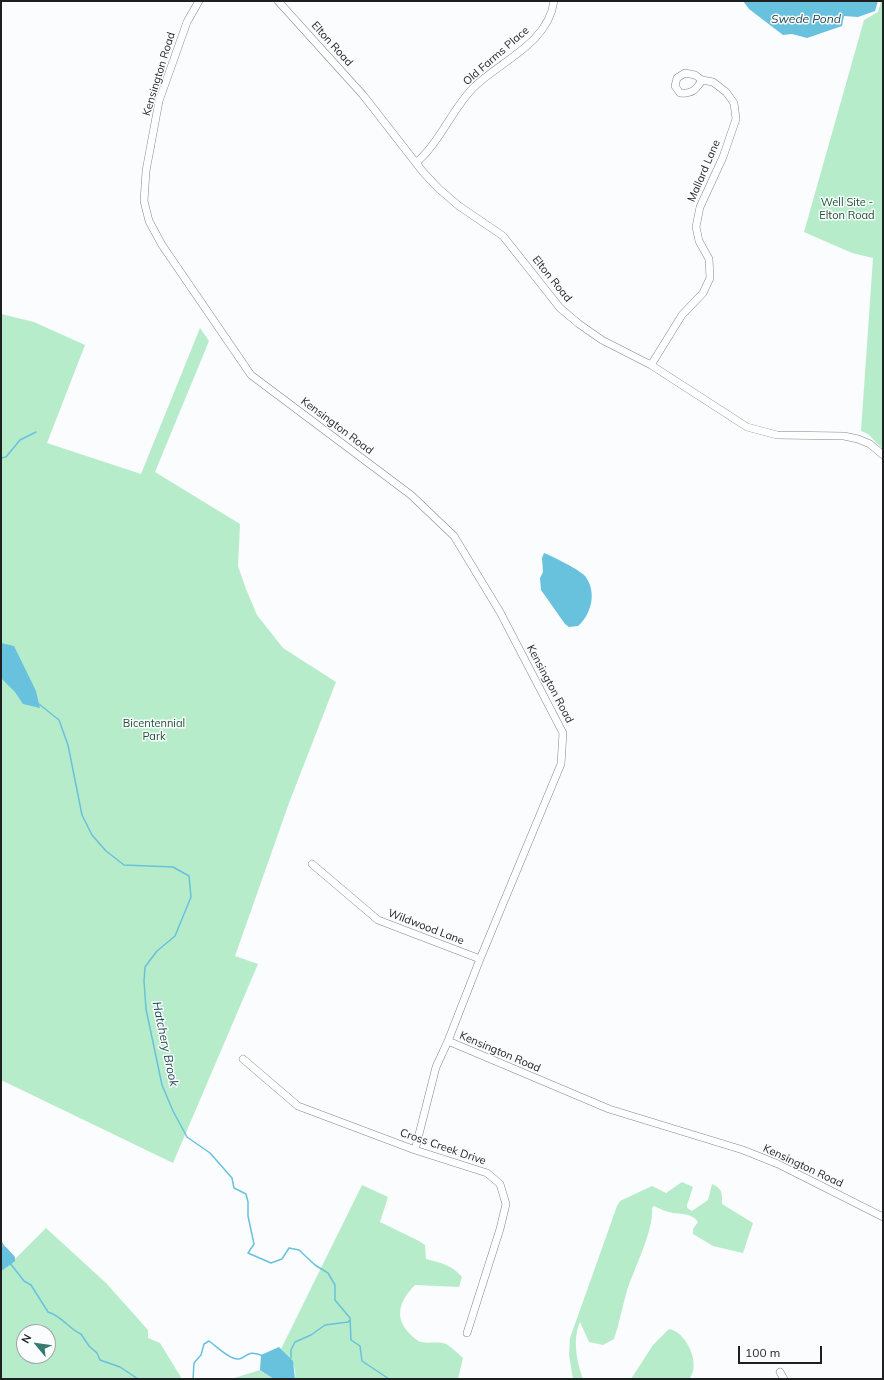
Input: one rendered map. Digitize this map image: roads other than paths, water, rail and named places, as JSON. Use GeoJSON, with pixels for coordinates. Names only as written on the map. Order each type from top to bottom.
{"type":"FeatureCollection","features":[{"type":"Feature","properties":{"kind":"street","name":"Kensington Road"},"geometry":{"type":"LineString","coordinates":[[199,1],[184,28],[159,101],[146,171],[144,201],[148,221],[162,245],[251,375],[411,495],[454,536],[500,612],[563,734],[561,764],[480,959],[448,1041],[609,1109],[743,1150],[778,1164],[883,1217]]}},
{"type":"Feature","properties":{"kind":"street","name":"Elton Road"},"geometry":{"type":"LineString","coordinates":[[278,1],[363,95],[416,163],[439,189],[504,236],[560,308],[579,324],[602,340],[651,365],[747,427],[777,435],[844,436],[858,439],[870,444],[883,455]]}},
{"type":"Feature","properties":{"kind":"street","name":"Old Farms Place"},"geometry":{"type":"LineString","coordinates":[[416,163],[425,156],[460,103],[474,88],[525,47],[542,30],[554,1]]}},
{"type":"Feature","properties":{"kind":"street","name":"Mallard Lane"},"geometry":{"type":"LineString","coordinates":[[651,365],[682,315],[703,293],[710,278],[709,259],[699,241],[696,227],[700,207],[723,157],[736,119],[734,103],[726,92],[713,82],[702,80]]}},
{"type":"Feature","properties":{"kind":"street","name":"Wildwood Lane"},"geometry":{"type":"LineString","coordinates":[[312,864],[378,920],[480,959]]}},
{"type":"Feature","properties":{"kind":"street"},"geometry":{"type":"LineString","coordinates":[[416,1150],[436,1067],[448,1041]]}},
{"type":"Feature","properties":{"kind":"street","name":"Cross Creek Drive"},"geometry":{"type":"LineString","coordinates":[[243,1059],[298,1106],[416,1150],[488,1174],[500,1184],[506,1204],[500,1229],[467,1333]]}},
{"type":"Feature","properties":{"kind":"street"},"geometry":{"type":"LineString","coordinates":[[780,1372],[784,1379]]}},
{"type":"Feature","properties":{"kind":"water","name":"Swede Pond"},"geometry":{"type":"Polygon","coordinates":[[[743,1],[878,1],[875,11],[858,17],[844,16],[842,26],[807,38],[792,34],[783,35],[749,9],[743,1]]]}},
{"type":"Feature","properties":{"kind":"water"},"geometry":{"type":"Polygon","coordinates":[[[544,553],[578,570],[589,582],[592,595],[590,609],[583,621],[578,626],[569,627],[565,624],[541,590],[540,578],[543,572],[542,558],[544,553]]]}},
{"type":"Feature","properties":{"kind":"water"},"geometry":{"type":"Polygon","coordinates":[[[1,643],[14,646],[36,691],[40,708],[23,704],[15,692],[1,678],[1,643]]]}},
{"type":"Feature","properties":{"kind":"water"},"geometry":{"type":"Polygon","coordinates":[[[1,1247],[6,1247],[15,1257],[15,1261],[3,1270],[1,1269],[1,1247]]]}},
{"type":"Feature","properties":{"kind":"water"},"geometry":{"type":"Polygon","coordinates":[[[279,1347],[293,1361],[295,1379],[274,1379],[260,1370],[261,1355],[279,1347]]]}},
{"type":"Feature","properties":{"kind":"waterway"},"geometry":{"type":"LineString","coordinates":[[1,458],[6,457],[20,440],[36,432]]}},
{"type":"Feature","properties":{"kind":"waterway","name":"Hatchery Brook"},"geometry":{"type":"LineString","coordinates":[[39,704],[59,720],[68,745],[82,815],[92,835],[106,851],[124,865],[173,867],[189,876],[191,897],[175,936],[157,951],[145,967],[144,981],[146,1009],[162,1085],[173,1111],[187,1137],[210,1153],[232,1178],[234,1188],[246,1194],[248,1202],[248,1216],[254,1244],[248,1253],[271,1263],[282,1259],[289,1248],[299,1250],[315,1265],[328,1273],[335,1285],[335,1300],[350,1318],[351,1340],[360,1346],[362,1361],[389,1379]]}},
{"type":"Feature","properties":{"kind":"waterway"},"geometry":{"type":"LineString","coordinates":[[1,1242],[5,1248]]}},
{"type":"Feature","properties":{"kind":"waterway"},"geometry":{"type":"LineString","coordinates":[[10,1263],[24,1281],[31,1285],[48,1312],[57,1316],[81,1334],[89,1346],[97,1353],[100,1360],[120,1367],[138,1379]]}},
{"type":"Feature","properties":{"kind":"waterway"},"geometry":{"type":"LineString","coordinates":[[291,1358],[291,1350],[295,1342],[311,1335],[325,1325],[348,1322],[350,1320]]}},
{"type":"Feature","properties":{"kind":"waterway"},"geometry":{"type":"LineString","coordinates":[[193,1379],[194,1363],[201,1355],[204,1344],[209,1341],[233,1358],[240,1359],[252,1353],[263,1356]]}},
{"type":"Feature","properties":{"kind":"park label","name":"Well Site - Elton Road"},"geometry":{"type":"Point","coordinates":[847,209]}},
{"type":"Feature","properties":{"kind":"park label","name":"Bicentennial Park"},"geometry":{"type":"Point","coordinates":[154,730]}}]}
